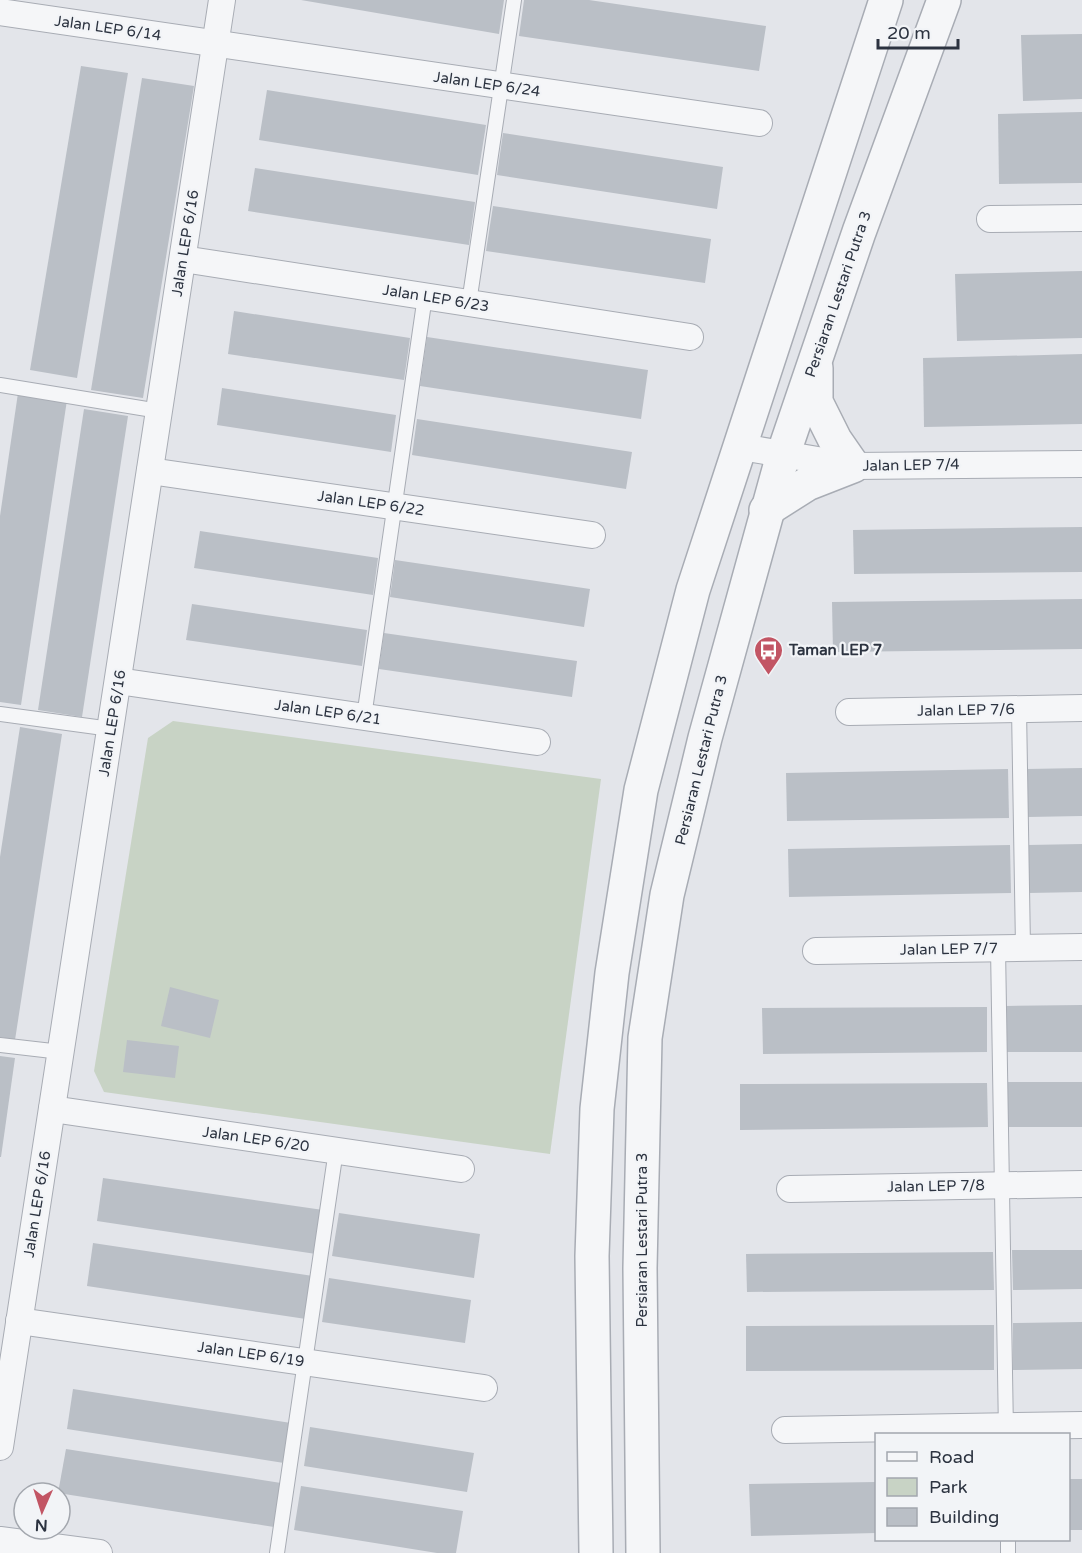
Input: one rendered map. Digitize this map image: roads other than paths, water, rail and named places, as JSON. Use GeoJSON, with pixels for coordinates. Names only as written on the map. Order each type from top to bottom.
{"type":"FeatureCollection","features":[{"type":"Feature","properties":{"kind":"street","name":"Jalan LEP 6/16"},"geometry":{"type":"LineString","coordinates":[[0,1447],[6,1374],[19,1321],[222,0]]}},
{"type":"Feature","properties":{"kind":"street"},"geometry":{"type":"LineString","coordinates":[[596,1553],[593,1245],[597,1109],[612,973],[641,790],[693,590],[886,0]]}},
{"type":"Feature","properties":{"kind":"street","name":"Persiaran Lestari Putra 3"},"geometry":{"type":"LineString","coordinates":[[643,1553],[640,1268],[645,1038],[667,895],[766,510],[783,455],[944,0]]}},
{"type":"Feature","properties":{"kind":"street","name":"Jalan LEP 6/14"},"geometry":{"type":"LineString","coordinates":[[0,16],[216,44]]}},
{"type":"Feature","properties":{"kind":"street","name":"Jalan LEP 6/24"},"geometry":{"type":"LineString","coordinates":[[216,44],[759,123]]}},
{"type":"Feature","properties":{"kind":"street"},"geometry":{"type":"LineString","coordinates":[[990,219],[1082,218]]}},
{"type":"Feature","properties":{"kind":"street","name":"Jalan LEP 6/23"},"geometry":{"type":"LineString","coordinates":[[183,259],[690,337]]}},
{"type":"Feature","properties":{"kind":"street"},"geometry":{"type":"LineString","coordinates":[[766,510],[807,484],[853,466],[835,440],[816,402],[816,358]]}},
{"type":"Feature","properties":{"kind":"street","name":"Jalan LEP 7/4"},"geometry":{"type":"LineString","coordinates":[[741,447],[853,466],[1082,464]]}},
{"type":"Feature","properties":{"kind":"street","name":"Jalan LEP 6/22"},"geometry":{"type":"LineString","coordinates":[[150,471],[592,535]]}},
{"type":"Feature","properties":{"kind":"street","name":"Jalan LEP 6/21"},"geometry":{"type":"LineString","coordinates":[[118,681],[537,742]]}},
{"type":"Feature","properties":{"kind":"street","name":"Jalan LEP 7/6"},"geometry":{"type":"LineString","coordinates":[[849,712],[1082,708]]}},
{"type":"Feature","properties":{"kind":"street","name":"Jalan LEP 7/7"},"geometry":{"type":"LineString","coordinates":[[816,951],[1082,946]]}},
{"type":"Feature","properties":{"kind":"street","name":"Jalan LEP 6/20"},"geometry":{"type":"LineString","coordinates":[[52,1109],[461,1169]]}},
{"type":"Feature","properties":{"kind":"street","name":"Jalan LEP 7/8"},"geometry":{"type":"LineString","coordinates":[[790,1189],[1082,1184]]}},
{"type":"Feature","properties":{"kind":"street","name":"Jalan LEP 6/19"},"geometry":{"type":"LineString","coordinates":[[19,1321],[484,1388]]}},
{"type":"Feature","properties":{"kind":"street"},"geometry":{"type":"LineString","coordinates":[[785,1430],[1006,1430],[1082,1425]]}},
{"type":"Feature","properties":{"kind":"street"},"geometry":{"type":"LineString","coordinates":[[0,1540],[99,1553]]}},
{"type":"Feature","properties":{"kind":"lane"},"geometry":{"type":"LineString","coordinates":[[470,303],[513,0]]}},
{"type":"Feature","properties":{"kind":"lane"},"geometry":{"type":"LineString","coordinates":[[364,717],[425,296]]}},
{"type":"Feature","properties":{"kind":"lane"},"geometry":{"type":"LineString","coordinates":[[0,385],[159,411]]}},
{"type":"Feature","properties":{"kind":"lane"},"geometry":{"type":"LineString","coordinates":[[1006,1430],[1002,1185],[1019,709]]}},
{"type":"Feature","properties":{"kind":"lane"},"geometry":{"type":"LineString","coordinates":[[0,714],[111,729]]}},
{"type":"Feature","properties":{"kind":"lane"},"geometry":{"type":"LineString","coordinates":[[0,1045],[61,1052]]}},
{"type":"Feature","properties":{"kind":"lane"},"geometry":{"type":"LineString","coordinates":[[277,1553],[336,1150]]}},
{"type":"Feature","properties":{"kind":"place","name":"Taman LEP 7"},"geometry":{"type":"Point","coordinates":[768,676]}}]}
